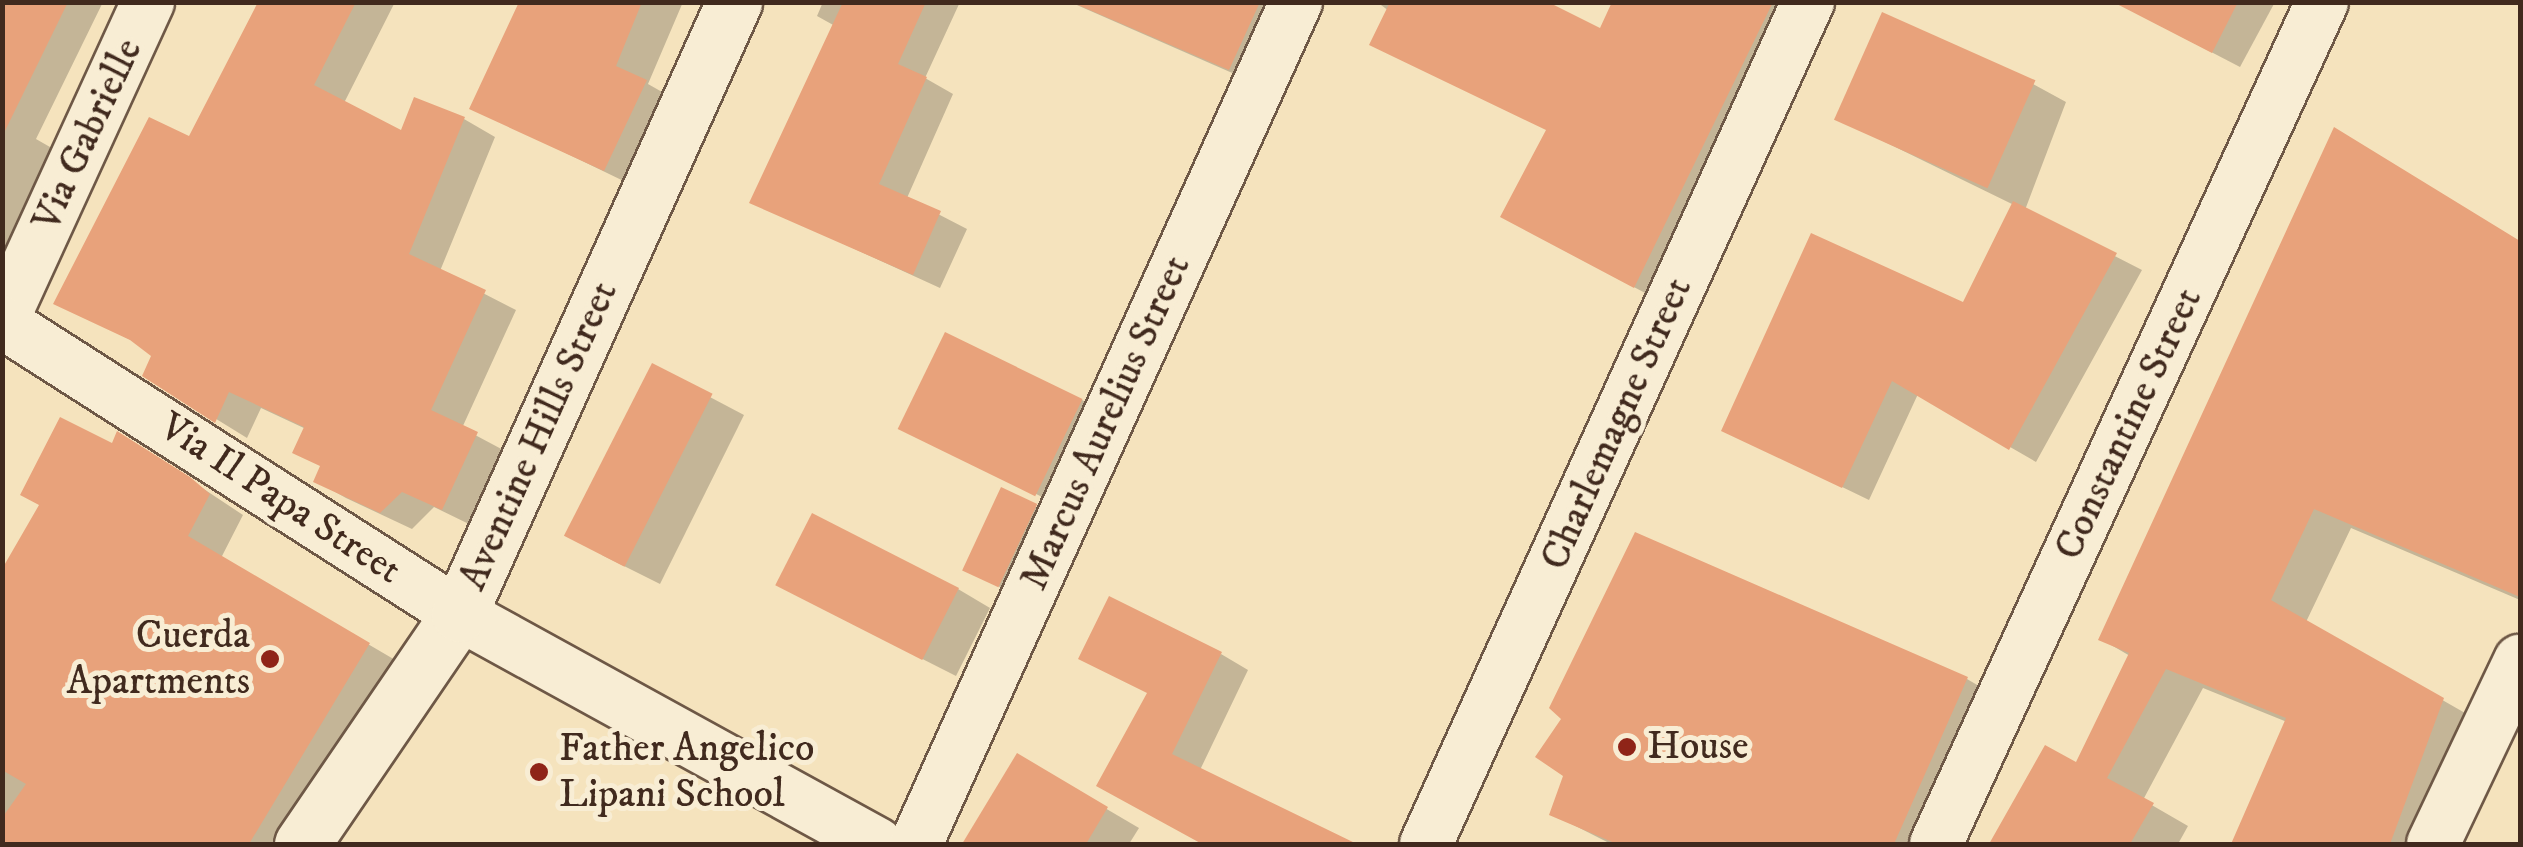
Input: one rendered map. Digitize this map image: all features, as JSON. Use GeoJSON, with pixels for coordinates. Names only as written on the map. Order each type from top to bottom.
{"type":"FeatureCollection","features":[{"type":"Feature","properties":{"kind":"street","name":"Via Gabrielle"},"geometry":{"type":"LineString","coordinates":[[2,322],[148,2]]}},
{"type":"Feature","properties":{"kind":"street","name":"Aventine Hills Street"},"geometry":{"type":"LineString","coordinates":[[302,844],[459,614],[734,2]]}},
{"type":"Feature","properties":{"kind":"street","name":"Marcus Aurelius Street"},"geometry":{"type":"LineString","coordinates":[[916,844],[1296,2]]}},
{"type":"Feature","properties":{"kind":"street","name":"Charlemagne Street"},"geometry":{"type":"LineString","coordinates":[[1426,844],[1808,2]]}},
{"type":"Feature","properties":{"kind":"street","name":"Constantine Street"},"geometry":{"type":"LineString","coordinates":[[1936,844],[2322,2]]}},
{"type":"Feature","properties":{"kind":"street","name":"Via Il Papa Street"},"geometry":{"type":"LineString","coordinates":[[2,322],[459,614],[877,844]]}},
{"type":"Feature","properties":{"kind":"street"},"geometry":{"type":"LineString","coordinates":[[2434,844],[2520,661]]}},
{"type":"Feature","properties":{"kind":"building"},"geometry":{"type":"Polygon","coordinates":[[[2,2],[68,2],[2,137],[2,2]]]}},
{"type":"Feature","properties":{"kind":"building"},"geometry":{"type":"Polygon","coordinates":[[[258,2],[356,2],[314,85],[401,130],[414,97],[465,117],[409,254],[486,290],[431,410],[478,432],[442,510],[402,492],[380,513],[313,482],[320,466],[292,453],[304,427],[229,392],[215,423],[142,376],[151,356],[130,340],[53,304],[149,117],[189,136],[258,2]]]}},
{"type":"Feature","properties":{"kind":"building"},"geometry":{"type":"Polygon","coordinates":[[[519,2],[642,2],[616,66],[647,80],[604,171],[469,109],[519,2]]]}},
{"type":"Feature","properties":{"kind":"building"},"geometry":{"type":"Polygon","coordinates":[[[843,2],[926,2],[898,64],[927,77],[879,184],[941,211],[913,275],[749,203],[843,2]]]}},
{"type":"Feature","properties":{"kind":"building"},"geometry":{"type":"Polygon","coordinates":[[[1071,2],[1260,2],[1229,70],[1071,2]]]}},
{"type":"Feature","properties":{"kind":"building"},"geometry":{"type":"Polygon","coordinates":[[[1390,2],[1548,2],[1600,28],[1612,2],[1773,2],[1634,288],[1500,217],[1546,130],[1369,45],[1390,2]]]}},
{"type":"Feature","properties":{"kind":"building"},"geometry":{"type":"Polygon","coordinates":[[[2113,2],[2238,2],[2212,53],[2113,2]]]}},
{"type":"Feature","properties":{"kind":"building"},"geometry":{"type":"Polygon","coordinates":[[[1882,12],[2035,80],[1987,188],[1834,120],[1882,12]]]}},
{"type":"Feature","properties":{"kind":"building"},"geometry":{"type":"Polygon","coordinates":[[[2334,127],[2520,241],[2520,597],[2314,509],[2271,600],[2444,698],[2390,844],[2231,844],[2286,718],[2166,669],[2107,778],[2154,803],[2130,844],[1989,844],[2045,745],[2076,762],[2129,653],[2098,640],[2334,127]]]}},
{"type":"Feature","properties":{"kind":"building"},"geometry":{"type":"Polygon","coordinates":[[[2013,201],[2117,253],[2009,450],[1892,381],[1842,488],[1721,431],[1811,233],[1963,302],[2013,201]]]}},
{"type":"Feature","properties":{"kind":"building"},"geometry":{"type":"Polygon","coordinates":[[[945,332],[1083,399],[1035,496],[898,429],[945,332]]]}},
{"type":"Feature","properties":{"kind":"building"},"geometry":{"type":"Polygon","coordinates":[[[652,363],[713,394],[625,567],[564,536],[652,363]]]}},
{"type":"Feature","properties":{"kind":"building"},"geometry":{"type":"Polygon","coordinates":[[[60,417],[112,443],[117,431],[190,477],[210,494],[188,536],[370,643],[249,844],[2,844],[2,818],[26,784],[2,770],[2,569],[39,505],[20,495],[60,417]]]}},
{"type":"Feature","properties":{"kind":"building"},"geometry":{"type":"Polygon","coordinates":[[[1001,487],[1037,504],[998,587],[962,570],[1001,487]]]}},
{"type":"Feature","properties":{"kind":"building"},"geometry":{"type":"Polygon","coordinates":[[[812,513],[959,588],[922,660],[775,585],[812,513]]]}},
{"type":"Feature","properties":{"kind":"building"},"geometry":{"type":"Polygon","coordinates":[[[1635,532],[1968,677],[1894,844],[1617,844],[1549,815],[1563,776],[1535,757],[1561,719],[1549,708],[1635,532]]]}},
{"type":"Feature","properties":{"kind":"building"},"geometry":{"type":"Polygon","coordinates":[[[1109,596],[1222,652],[1172,754],[1357,844],[1202,844],[1096,786],[1147,693],[1078,659],[1109,596]]]}},
{"type":"Feature","properties":{"kind":"building"},"geometry":{"type":"Polygon","coordinates":[[[1017,753],[1108,807],[1086,844],[962,844],[1017,753]]]}},
{"type":"Feature","properties":{"kind":"place","name":"Cuerda Apartments"},"geometry":{"type":"Point","coordinates":[270,659]}},
{"type":"Feature","properties":{"kind":"place","name":"House"},"geometry":{"type":"Point","coordinates":[1627,747]}},
{"type":"Feature","properties":{"kind":"place","name":"Father Angelico Lipani School"},"geometry":{"type":"Point","coordinates":[539,772]}}]}
